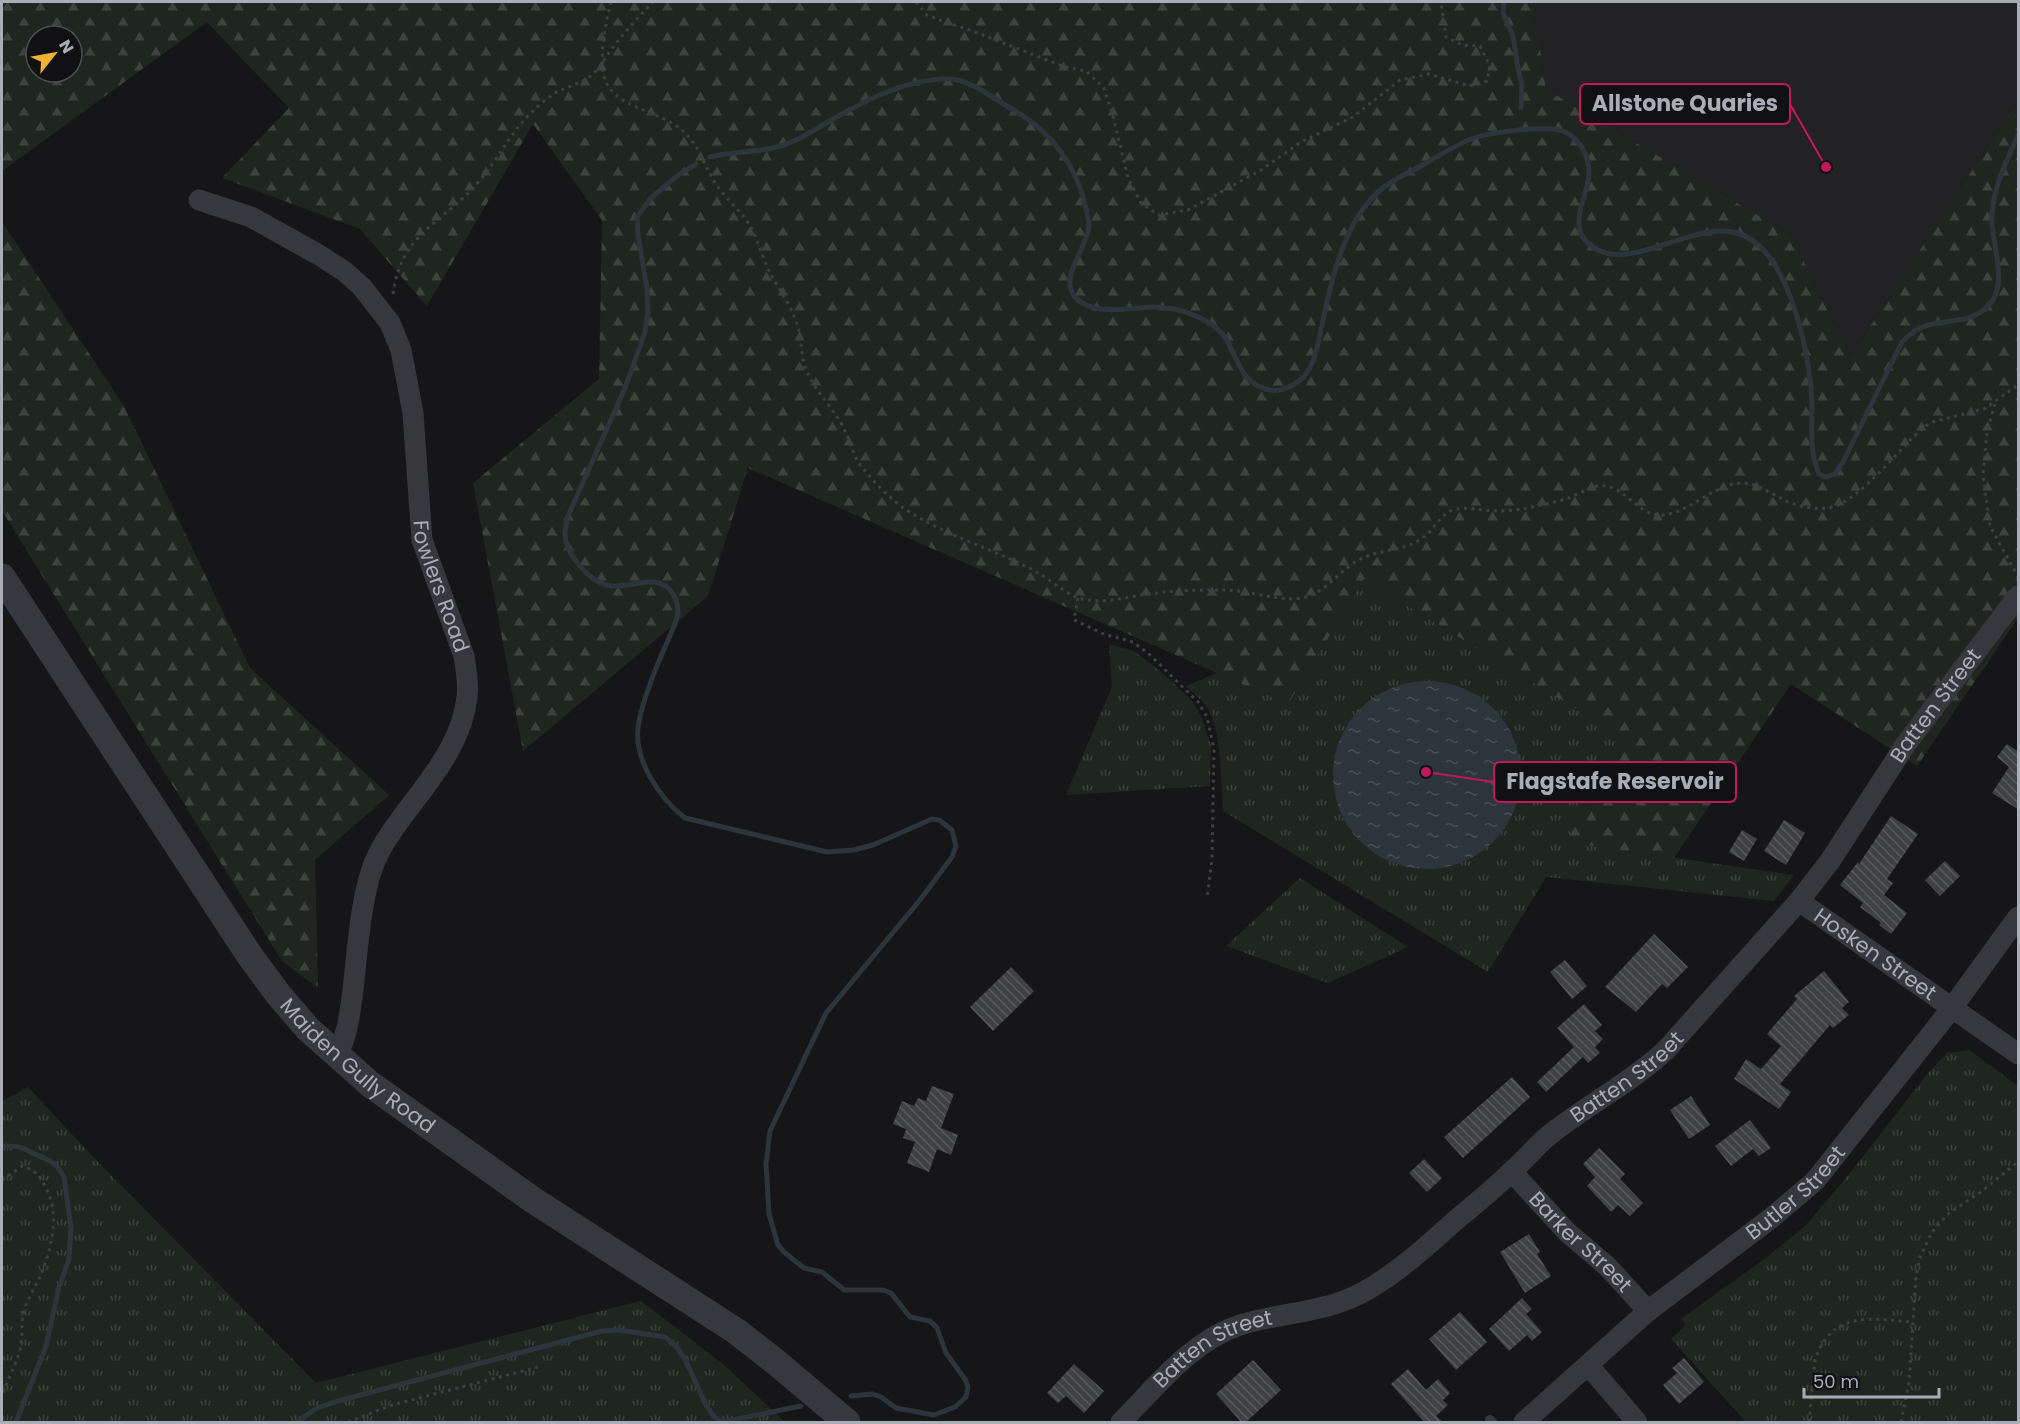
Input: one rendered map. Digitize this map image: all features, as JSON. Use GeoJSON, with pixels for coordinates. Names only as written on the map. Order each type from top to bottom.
{"type":"FeatureCollection","features":[{"type":"Feature","properties":{"kind":"street","name":"Fowlers Road"},"geometry":{"type":"LineString","coordinates":[[199,200],[251,217],[319,255],[362,286],[390,323],[401,350],[414,413],[420,530],[464,656],[467,696],[465,712],[455,737],[440,765],[392,831],[375,859],[364,902],[347,1030],[337,1055]]}},
{"type":"Feature","properties":{"kind":"street","name":"Maiden Gully Road"},"geometry":{"type":"LineString","coordinates":[[2,577],[250,956],[308,1029],[402,1108],[534,1200],[736,1331],[847,1422]]}},
{"type":"Feature","properties":{"kind":"street","name":"Batten Street"},"geometry":{"type":"LineString","coordinates":[[1121,1422],[1201,1345],[1238,1326],[1318,1309],[1364,1292],[1407,1263],[1512,1172],[1548,1137],[1647,1068],[1665,1051],[1799,901],[1830,861],[1906,744],[2019,596]]}},
{"type":"Feature","properties":{"kind":"street","name":"Hosken Street"},"geometry":{"type":"LineString","coordinates":[[1799,901],[2019,1054]]}},
{"type":"Feature","properties":{"kind":"street","name":"Butler Street"},"geometry":{"type":"LineString","coordinates":[[1524,1422],[1648,1311],[1770,1219],[1815,1181],[1952,1008],[2019,917]]}},
{"type":"Feature","properties":{"kind":"street","name":"Barker Street"},"geometry":{"type":"LineString","coordinates":[[1512,1172],[1567,1232],[1608,1267],[1648,1311]]}},
{"type":"Feature","properties":{"kind":"street"},"geometry":{"type":"LineString","coordinates":[[1589,1366],[1637,1422]]}},
{"type":"Feature","properties":{"kind":"path"},"geometry":{"type":"LineString","coordinates":[[611,2],[603,61],[605,79],[617,95],[676,125],[692,140],[715,183],[747,220],[770,272],[795,319],[806,370],[838,417],[846,432],[852,452],[864,470],[907,510],[976,545],[1029,568],[1078,598],[1089,601],[1157,592],[1216,590],[1246,591],[1294,599],[1304,597],[1324,587],[1365,556],[1401,548],[1423,538],[1440,519],[1451,511],[1527,508],[1567,499],[1596,486],[1616,489],[1654,515],[1670,514],[1720,488],[1740,483],[1749,483],[1774,496],[1804,507],[1834,507],[1860,490],[1924,427],[1932,422],[1984,409],[2019,385]]}},
{"type":"Feature","properties":{"kind":"path"},"geometry":{"type":"LineString","coordinates":[[390,323],[395,279],[401,260],[410,246],[423,231],[473,188],[515,130],[535,108],[554,94],[589,77],[653,2]]}},
{"type":"Feature","properties":{"kind":"path"},"geometry":{"type":"LineString","coordinates":[[916,2],[927,15],[1065,67],[1086,71],[1104,88],[1128,178],[1141,203],[1159,215],[1188,210],[1261,170],[1301,142],[1353,117],[1400,80],[1429,74],[1469,86],[1487,81],[1490,66],[1480,46],[1462,45],[1446,37],[1441,2]]}},
{"type":"Feature","properties":{"kind":"path"},"geometry":{"type":"LineString","coordinates":[[1996,402],[1987,432],[1983,476],[1990,526],[2019,579]]}},
{"type":"Feature","properties":{"kind":"path"},"geometry":{"type":"LineString","coordinates":[[1078,598],[1074,620],[1104,634],[1133,642],[1149,654],[1198,702],[1207,717],[1214,749],[1212,858],[1207,899]]}},
{"type":"Feature","properties":{"kind":"path"},"geometry":{"type":"LineString","coordinates":[[1901,1422],[1910,1382],[1912,1322],[1920,1257],[1932,1232],[1948,1214],[2019,1162]]}},
{"type":"Feature","properties":{"kind":"path"},"geometry":{"type":"LineString","coordinates":[[2,1180],[22,1166],[33,1169],[50,1195],[54,1221],[50,1250],[21,1321],[21,1345],[2,1396]]}},
{"type":"Feature","properties":{"kind":"path"},"geometry":{"type":"LineString","coordinates":[[1809,1422],[1815,1360],[1829,1335],[1837,1328],[1857,1319],[1912,1322]]}},
{"type":"Feature","properties":{"kind":"path"},"geometry":{"type":"LineString","coordinates":[[348,1422],[392,1404],[542,1366]]}},
{"type":"Feature","properties":{"kind":"shaded area"},"geometry":{"type":"Polygon","coordinates":[[[1533,2],[2018,2],[2018,100],[1850,357],[1791,235],[1546,89],[1533,2]]]}},
{"type":"Feature","properties":{"kind":"green space"},"geometry":{"type":"Polygon","coordinates":[[[2,2],[1533,2],[1546,89],[1791,235],[1850,357],[2018,100],[2018,618],[1917,766],[1791,684],[1674,858],[1566,842],[1627,740],[1364,579],[1288,704],[748,468],[708,596],[523,751],[473,483],[599,379],[602,220],[533,124],[427,306],[360,229],[222,178],[289,108],[207,22],[2,171],[2,2]]]}},
{"type":"Feature","properties":{"kind":"green space"},"geometry":{"type":"Polygon","coordinates":[[[2,222],[124,406],[250,668],[389,795],[315,860],[318,988],[282,961],[2,511],[2,222]]]}},
{"type":"Feature","properties":{"kind":"green space"},"geometry":{"type":"Polygon","coordinates":[[[1364,579],[1627,740],[1566,842],[1794,875],[1774,901],[1546,877],[1488,972],[1223,811],[1220,756],[1215,727],[1206,706],[1186,686],[1217,673],[1288,703],[1364,579]]]}},
{"type":"Feature","properties":{"kind":"green space"},"geometry":{"type":"Polygon","coordinates":[[[1109,644],[1134,651],[1165,675],[1193,702],[1202,718],[1211,746],[1210,786],[1066,795],[1112,687],[1109,644]]]}},
{"type":"Feature","properties":{"kind":"green space"},"geometry":{"type":"Polygon","coordinates":[[[1300,878],[1408,947],[1328,983],[1226,946],[1300,878]]]}},
{"type":"Feature","properties":{"kind":"green space"},"geometry":{"type":"Polygon","coordinates":[[[1969,1050],[2018,1086],[2018,1422],[1746,1422],[1671,1339],[1686,1325],[1681,1319],[1767,1257],[1806,1225],[1847,1177],[1928,1073],[1947,1053],[1969,1050]]]}},
{"type":"Feature","properties":{"kind":"green space"},"geometry":{"type":"Polygon","coordinates":[[[28,1087],[97,1161],[316,1383],[641,1301],[723,1364],[785,1422],[2,1422],[2,1101],[28,1087]]]}},
{"type":"Feature","properties":{"kind":"water"},"geometry":{"type":"Polygon","coordinates":[[[1418,681],[1436,681],[1463,688],[1494,708],[1514,739],[1521,775],[1514,811],[1494,842],[1463,862],[1436,869],[1418,869],[1383,858],[1367,848],[1354,835],[1337,802],[1333,784],[1333,766],[1344,731],[1354,715],[1367,702],[1400,685],[1418,681]]]}},
{"type":"Feature","properties":{"kind":"building"},"geometry":{"type":"Polygon","coordinates":[[[2007,744],[2019,752],[2019,810],[1992,793],[2009,767],[1997,757],[2007,744]]]}},
{"type":"Feature","properties":{"kind":"building"},"geometry":{"type":"Polygon","coordinates":[[[1891,816],[1918,834],[1887,879],[1893,883],[1884,895],[1907,913],[1891,934],[1860,907],[1863,903],[1840,885],[1858,862],[1859,864],[1891,816]]]}},
{"type":"Feature","properties":{"kind":"building"},"geometry":{"type":"Polygon","coordinates":[[[1784,820],[1805,833],[1786,865],[1764,851],[1784,820]]]}},
{"type":"Feature","properties":{"kind":"building"},"geometry":{"type":"Polygon","coordinates":[[[1742,830],[1757,839],[1744,861],[1729,852],[1742,830]]]}},
{"type":"Feature","properties":{"kind":"building"},"geometry":{"type":"Polygon","coordinates":[[[1945,861],[1960,876],[1940,896],[1925,880],[1945,861]]]}},
{"type":"Feature","properties":{"kind":"building"},"geometry":{"type":"Polygon","coordinates":[[[1654,934],[1688,967],[1667,988],[1662,984],[1636,1012],[1605,987],[1654,934]]]}},
{"type":"Feature","properties":{"kind":"building"},"geometry":{"type":"Polygon","coordinates":[[[1565,960],[1587,986],[1572,999],[1550,972],[1565,960]]]}},
{"type":"Feature","properties":{"kind":"building"},"geometry":{"type":"Polygon","coordinates":[[[1011,967],[1034,991],[993,1031],[970,1007],[1011,967]]]}},
{"type":"Feature","properties":{"kind":"building"},"geometry":{"type":"Polygon","coordinates":[[[1824,971],[1849,1002],[1842,1008],[1849,1015],[1833,1028],[1830,1025],[1780,1084],[1791,1092],[1779,1109],[1734,1079],[1746,1059],[1761,1069],[1781,1046],[1767,1034],[1797,999],[1794,996],[1824,971]]]}},
{"type":"Feature","properties":{"kind":"building"},"geometry":{"type":"Polygon","coordinates":[[[1584,1004],[1602,1025],[1595,1031],[1603,1039],[1595,1047],[1600,1053],[1588,1063],[1583,1057],[1546,1092],[1537,1082],[1574,1047],[1557,1028],[1584,1004]]]}},
{"type":"Feature","properties":{"kind":"building"},"geometry":{"type":"Polygon","coordinates":[[[1512,1077],[1530,1097],[1463,1158],[1444,1137],[1512,1077]]]}},
{"type":"Feature","properties":{"kind":"building"},"geometry":{"type":"Polygon","coordinates":[[[932,1086],[954,1094],[941,1128],[958,1135],[951,1155],[937,1149],[929,1172],[907,1163],[915,1142],[903,1138],[906,1129],[893,1124],[902,1101],[914,1106],[918,1098],[926,1101],[932,1086]]]}},
{"type":"Feature","properties":{"kind":"building"},"geometry":{"type":"Polygon","coordinates":[[[1691,1096],[1710,1125],[1689,1139],[1670,1110],[1691,1096]]]}},
{"type":"Feature","properties":{"kind":"building"},"geometry":{"type":"Polygon","coordinates":[[[1750,1120],[1771,1148],[1759,1156],[1753,1149],[1731,1166],[1715,1146],[1750,1120]]]}},
{"type":"Feature","properties":{"kind":"building"},"geometry":{"type":"Polygon","coordinates":[[[1599,1148],[1625,1174],[1620,1179],[1643,1203],[1630,1216],[1618,1205],[1611,1212],[1587,1186],[1595,1177],[1583,1164],[1599,1148]]]}},
{"type":"Feature","properties":{"kind":"building"},"geometry":{"type":"Polygon","coordinates":[[[1424,1159],[1442,1178],[1427,1192],[1409,1173],[1424,1159]]]}},
{"type":"Feature","properties":{"kind":"building"},"geometry":{"type":"Polygon","coordinates":[[[1529,1234],[1540,1252],[1537,1254],[1551,1276],[1525,1293],[1500,1252],[1529,1234]]]}},
{"type":"Feature","properties":{"kind":"building"},"geometry":{"type":"Polygon","coordinates":[[[1522,1298],[1532,1309],[1526,1314],[1542,1332],[1532,1341],[1527,1335],[1509,1351],[1489,1329],[1522,1298]]]}},
{"type":"Feature","properties":{"kind":"building"},"geometry":{"type":"Polygon","coordinates":[[[1460,1312],[1487,1342],[1456,1370],[1429,1339],[1460,1312]]]}},
{"type":"Feature","properties":{"kind":"building"},"geometry":{"type":"Polygon","coordinates":[[[1684,1358],[1704,1382],[1679,1404],[1663,1385],[1677,1373],[1672,1368],[1684,1358]]]}},
{"type":"Feature","properties":{"kind":"building"},"geometry":{"type":"Polygon","coordinates":[[[1253,1360],[1281,1390],[1246,1422],[1241,1422],[1216,1394],[1253,1360]]]}},
{"type":"Feature","properties":{"kind":"building"},"geometry":{"type":"Polygon","coordinates":[[[1074,1364],[1104,1391],[1084,1413],[1066,1396],[1058,1403],[1047,1393],[1074,1364]]]}},
{"type":"Feature","properties":{"kind":"building"},"geometry":{"type":"Polygon","coordinates":[[[1408,1369],[1426,1390],[1438,1379],[1450,1393],[1443,1400],[1448,1405],[1436,1416],[1443,1422],[1424,1422],[1391,1384],[1408,1369]]]}},
{"type":"Feature","properties":{"kind":"waterway"},"geometry":{"type":"LineString","coordinates":[[1504,2],[1503,13],[1513,36],[1522,85],[1521,108]]}},
{"type":"Feature","properties":{"kind":"waterway"},"geometry":{"type":"LineString","coordinates":[[710,157],[770,149],[789,143],[863,103],[912,84],[947,79],[968,83],[995,98],[1040,129],[1061,152],[1076,178],[1082,193],[1089,226],[1071,273],[1072,292],[1078,300],[1095,308],[1115,310],[1161,307],[1198,317],[1224,335],[1242,370],[1253,383],[1276,390],[1296,383],[1311,365],[1332,281],[1345,242],[1364,207],[1377,193],[1397,179],[1471,139],[1515,130],[1559,130],[1576,139],[1586,157],[1589,170],[1588,181],[1579,223],[1581,233],[1587,242],[1598,250],[1613,254],[1629,254],[1702,233],[1720,231],[1737,233],[1754,242],[1769,257],[1781,276],[1799,322],[1811,386],[1813,453],[1819,474],[1826,477],[1835,474],[1843,462],[1902,342],[1914,331],[1924,326],[1960,320],[1977,314],[1993,300],[1999,276],[1992,225],[1993,203],[2002,173],[2018,135]]}},
{"type":"Feature","properties":{"kind":"waterway"},"geometry":{"type":"LineString","coordinates":[[696,164],[677,176],[651,198],[637,217],[647,289],[648,311],[645,332],[625,388],[568,516],[565,534],[573,557],[592,578],[614,586],[657,582],[671,591],[675,598],[678,606],[677,616],[645,700],[638,728],[638,740],[645,766],[658,790],[685,818],[827,852],[854,850],[873,845],[932,819],[939,820],[952,830],[956,846],[952,857],[920,900],[826,1013],[770,1131],[766,1164],[769,1214],[778,1245],[804,1268],[822,1272],[844,1290],[883,1290],[891,1293],[910,1317],[930,1321],[937,1328],[946,1353],[965,1379],[968,1387],[966,1397],[955,1407],[934,1415],[896,1408],[873,1394],[851,1396]]}},
{"type":"Feature","properties":{"kind":"waterway"},"geometry":{"type":"LineString","coordinates":[[2,1147],[20,1147],[57,1166],[64,1177],[71,1228],[69,1259],[59,1287],[46,1346],[16,1422]]}},
{"type":"Feature","properties":{"kind":"waterway"},"geometry":{"type":"LineString","coordinates":[[297,1422],[317,1408],[338,1401],[602,1331],[618,1330],[665,1337],[675,1345],[685,1359],[706,1405],[714,1417],[723,1422],[801,1406]]}},
{"type":"Feature","properties":{"kind":"place","name":"Allstone Quaries"},"geometry":{"type":"Point","coordinates":[1826,167]}},
{"type":"Feature","properties":{"kind":"place","name":"Flagstafe Reservoir"},"geometry":{"type":"Point","coordinates":[1426,772]}}]}
